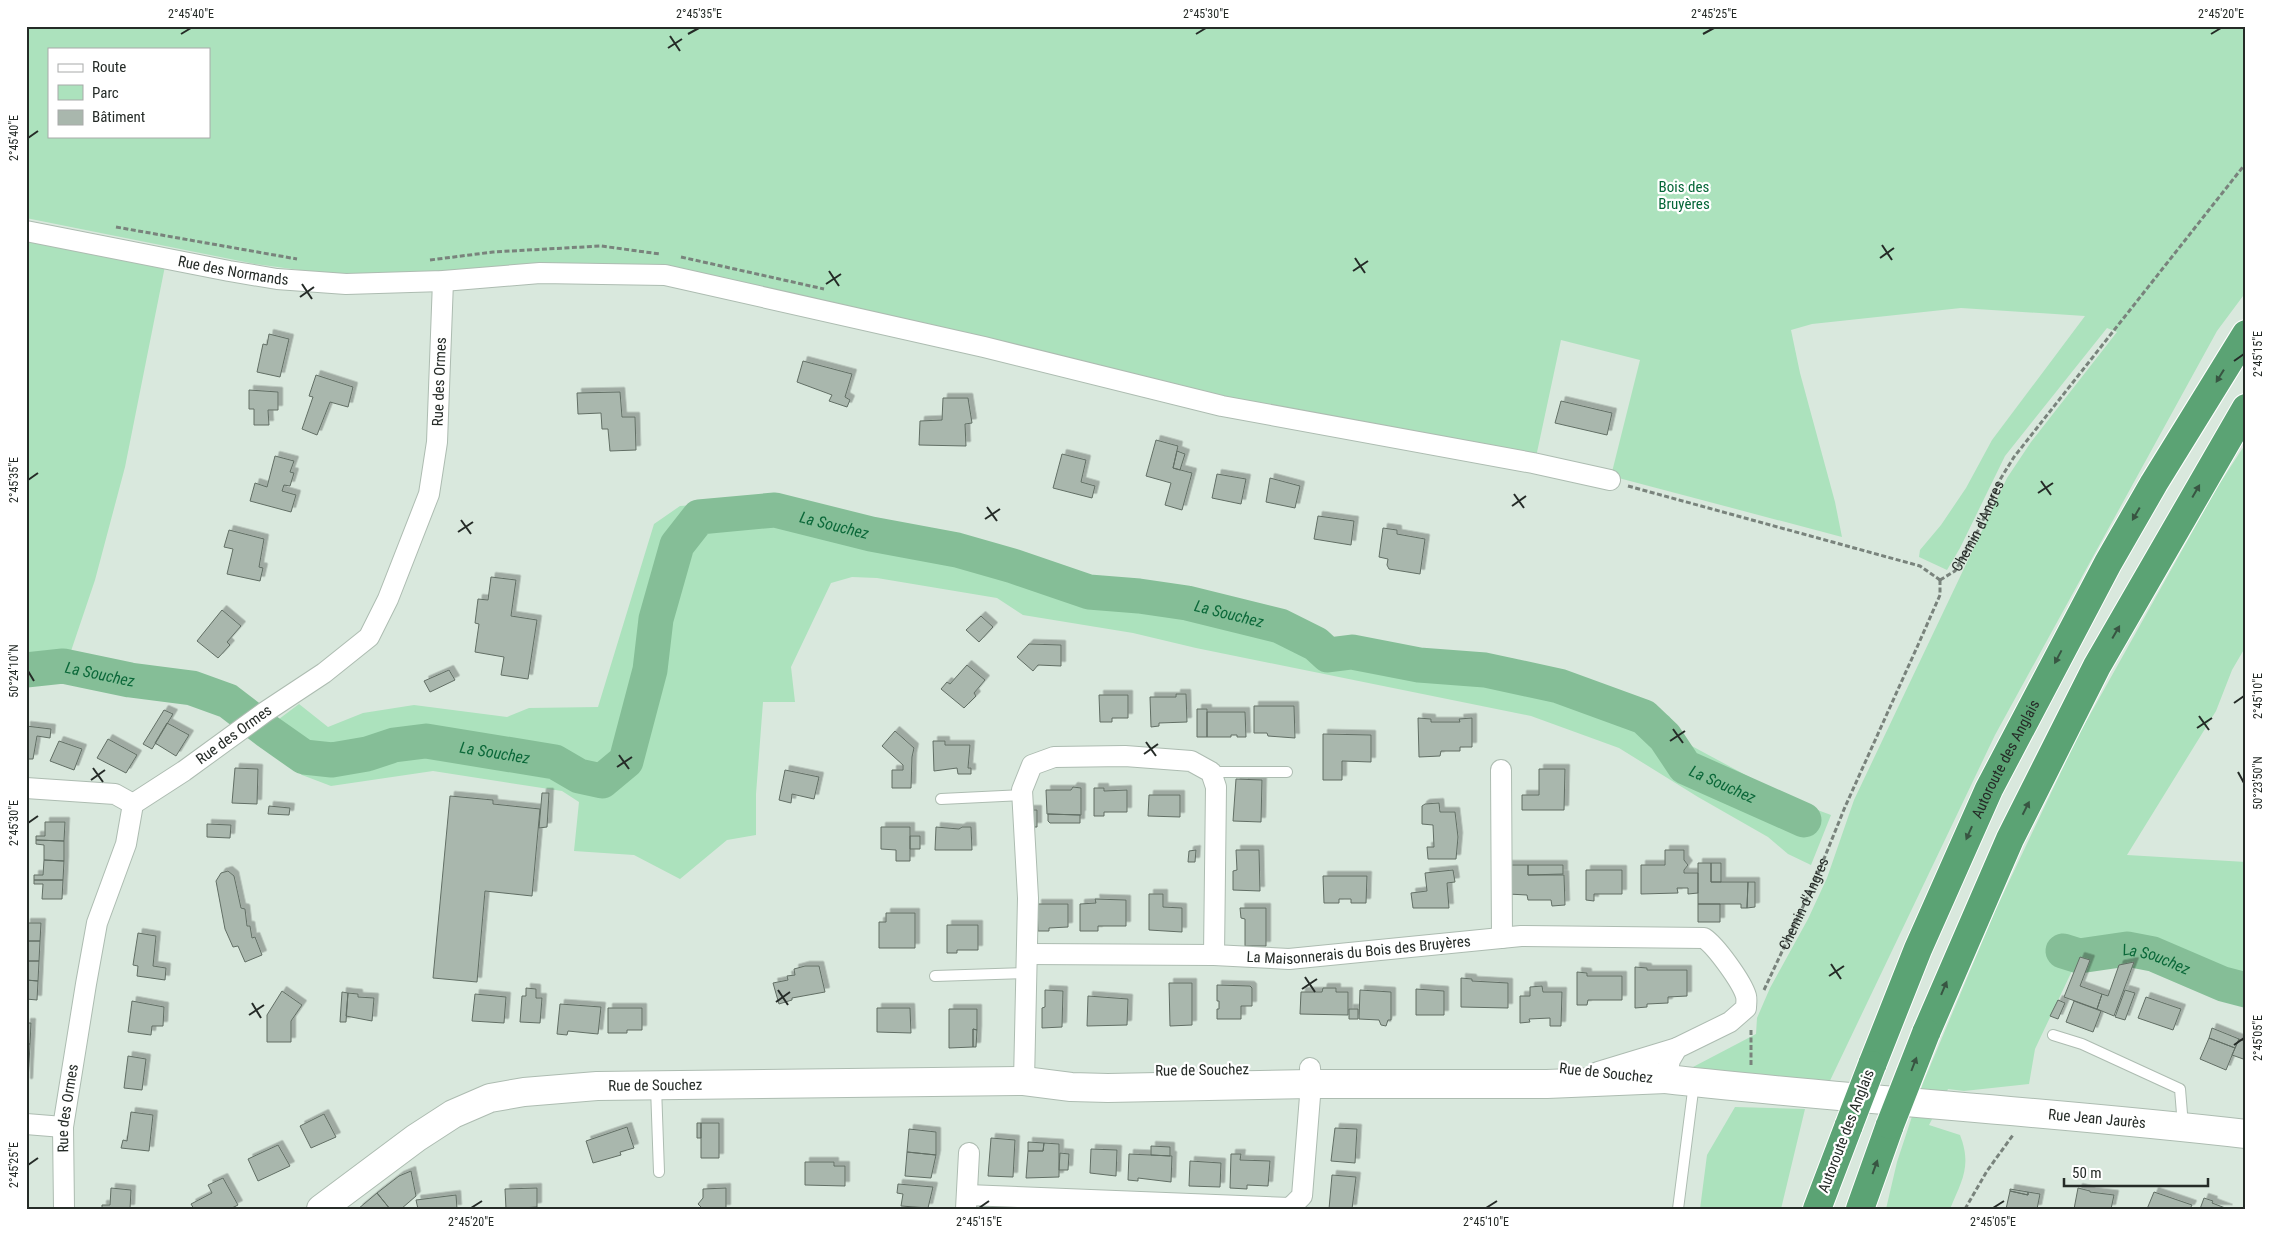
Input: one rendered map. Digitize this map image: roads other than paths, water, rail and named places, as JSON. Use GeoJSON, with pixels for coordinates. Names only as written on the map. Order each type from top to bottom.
{"type":"FeatureCollection","features":[{"type":"Feature","properties":{"kind":"highway","name":"Autoroute des Anglais"},"geometry":{"type":"LineString","coordinates":[[1817,1209],[1918,950],[1989,789],[2108,562],[2154,483],[2246,334]]}},
{"type":"Feature","properties":{"kind":"highway"},"geometry":{"type":"LineString","coordinates":[[1860,1209],[1926,1033],[2010,839],[2096,666],[2246,408]]}},
{"type":"Feature","properties":{"kind":"main road","name":"Rue de Souchez"},"geometry":{"type":"LineString","coordinates":[[1310,1076],[1553,1068],[1666,1080]]}},
{"type":"Feature","properties":{"kind":"main road","name":"Rue de Souchez"},"geometry":{"type":"LineString","coordinates":[[322,1209],[416,1138],[453,1114],[490,1098],[524,1092],[597,1086],[1024,1080],[1070,1072],[1310,1076],[1548,1084],[1666,1080]]}},
{"type":"Feature","properties":{"kind":"main road","name":"Rue Jean Jaurès"},"geometry":{"type":"LineString","coordinates":[[1666,1080],[1822,1096],[1948,1105],[2023,1118],[2184,1127],[2246,1134]]}},
{"type":"Feature","properties":{"kind":"street","name":"Rue des Normands"},"geometry":{"type":"LineString","coordinates":[[26,231],[229,272],[277,279],[346,284],[443,281],[540,274],[665,275],[984,347],[1222,406],[1533,463],[1610,480]]}},
{"type":"Feature","properties":{"kind":"street","name":"Rue des Ormes"},"geometry":{"type":"LineString","coordinates":[[64,1209],[64,1127],[96,923],[126,844],[133,804],[184,771],[242,728],[324,673],[368,637],[388,599],[429,494],[437,442],[443,281]]}},
{"type":"Feature","properties":{"kind":"street"},"geometry":{"type":"LineString","coordinates":[[1024,1080],[1028,898],[1022,790],[1032,765],[1054,757],[1126,756],[1192,761],[1211,772],[1216,787],[1214,955]]}},
{"type":"Feature","properties":{"kind":"street"},"geometry":{"type":"LineString","coordinates":[[1501,770],[1502,938]]}},
{"type":"Feature","properties":{"kind":"street"},"geometry":{"type":"LineString","coordinates":[[26,788],[115,794],[133,804]]}},
{"type":"Feature","properties":{"kind":"street"},"geometry":{"type":"LineString","coordinates":[[26,801],[48,790]]}},
{"type":"Feature","properties":{"kind":"street","name":"La Maisonnerais du Bois des Bruyères"},"geometry":{"type":"LineString","coordinates":[[1028,964],[1214,955],[1289,959],[1521,936],[1704,938],[1755,992],[1740,1015],[1730,1022],[1677,1048]]}},
{"type":"Feature","properties":{"kind":"street"},"geometry":{"type":"LineString","coordinates":[[1598,1072],[1677,1048]]}},
{"type":"Feature","properties":{"kind":"street"},"geometry":{"type":"LineString","coordinates":[[1666,1080],[1670,1060],[1677,1048]]}},
{"type":"Feature","properties":{"kind":"street"},"geometry":{"type":"LineString","coordinates":[[969,1153],[967,1202],[1290,1208],[1302,1196],[1310,1076]]}},
{"type":"Feature","properties":{"kind":"street"},"geometry":{"type":"LineString","coordinates":[[26,1124],[64,1127]]}},
{"type":"Feature","properties":{"kind":"lane"},"geometry":{"type":"LineString","coordinates":[[1211,772],[1287,772]]}},
{"type":"Feature","properties":{"kind":"lane"},"geometry":{"type":"LineString","coordinates":[[941,799],[1022,795]]}},
{"type":"Feature","properties":{"kind":"lane"},"geometry":{"type":"LineString","coordinates":[[935,976],[1028,964]]}},
{"type":"Feature","properties":{"kind":"lane"},"geometry":{"type":"LineString","coordinates":[[2053,1035],[2082,1044],[2180,1089],[2184,1127]]}},
{"type":"Feature","properties":{"kind":"lane"},"geometry":{"type":"LineString","coordinates":[[1678,1209],[1694,1082]]}},
{"type":"Feature","properties":{"kind":"lane"},"geometry":{"type":"LineString","coordinates":[[656,1086],[659,1172]]}},
{"type":"Feature","properties":{"kind":"waterway","name":"La Souchez"},"geometry":{"type":"LineString","coordinates":[[26,670],[63,666],[130,680],[192,688],[228,701],[304,757],[332,760],[367,754],[394,745],[426,741],[555,762],[579,776],[602,781],[626,761],[650,670],[656,619],[677,545],[699,517],[775,510],[871,534],[957,550],[1013,566],[1089,592],[1139,596],[1187,603],[1280,626],[1316,644],[1328,655],[1352,652],[1419,665],[1485,670],[1559,686],[1644,717],[1665,737],[1685,767],[1804,820]]}},
{"type":"Feature","properties":{"kind":"waterway","name":"La Souchez"},"geometry":{"type":"LineString","coordinates":[[2063,951],[2079,956],[2127,949],[2153,954],[2223,984],[2246,990]]}},
{"type":"Feature","properties":{"kind":"park label","name":"Bois des Bruyères"},"geometry":{"type":"Point","coordinates":[1684,196]}}]}
